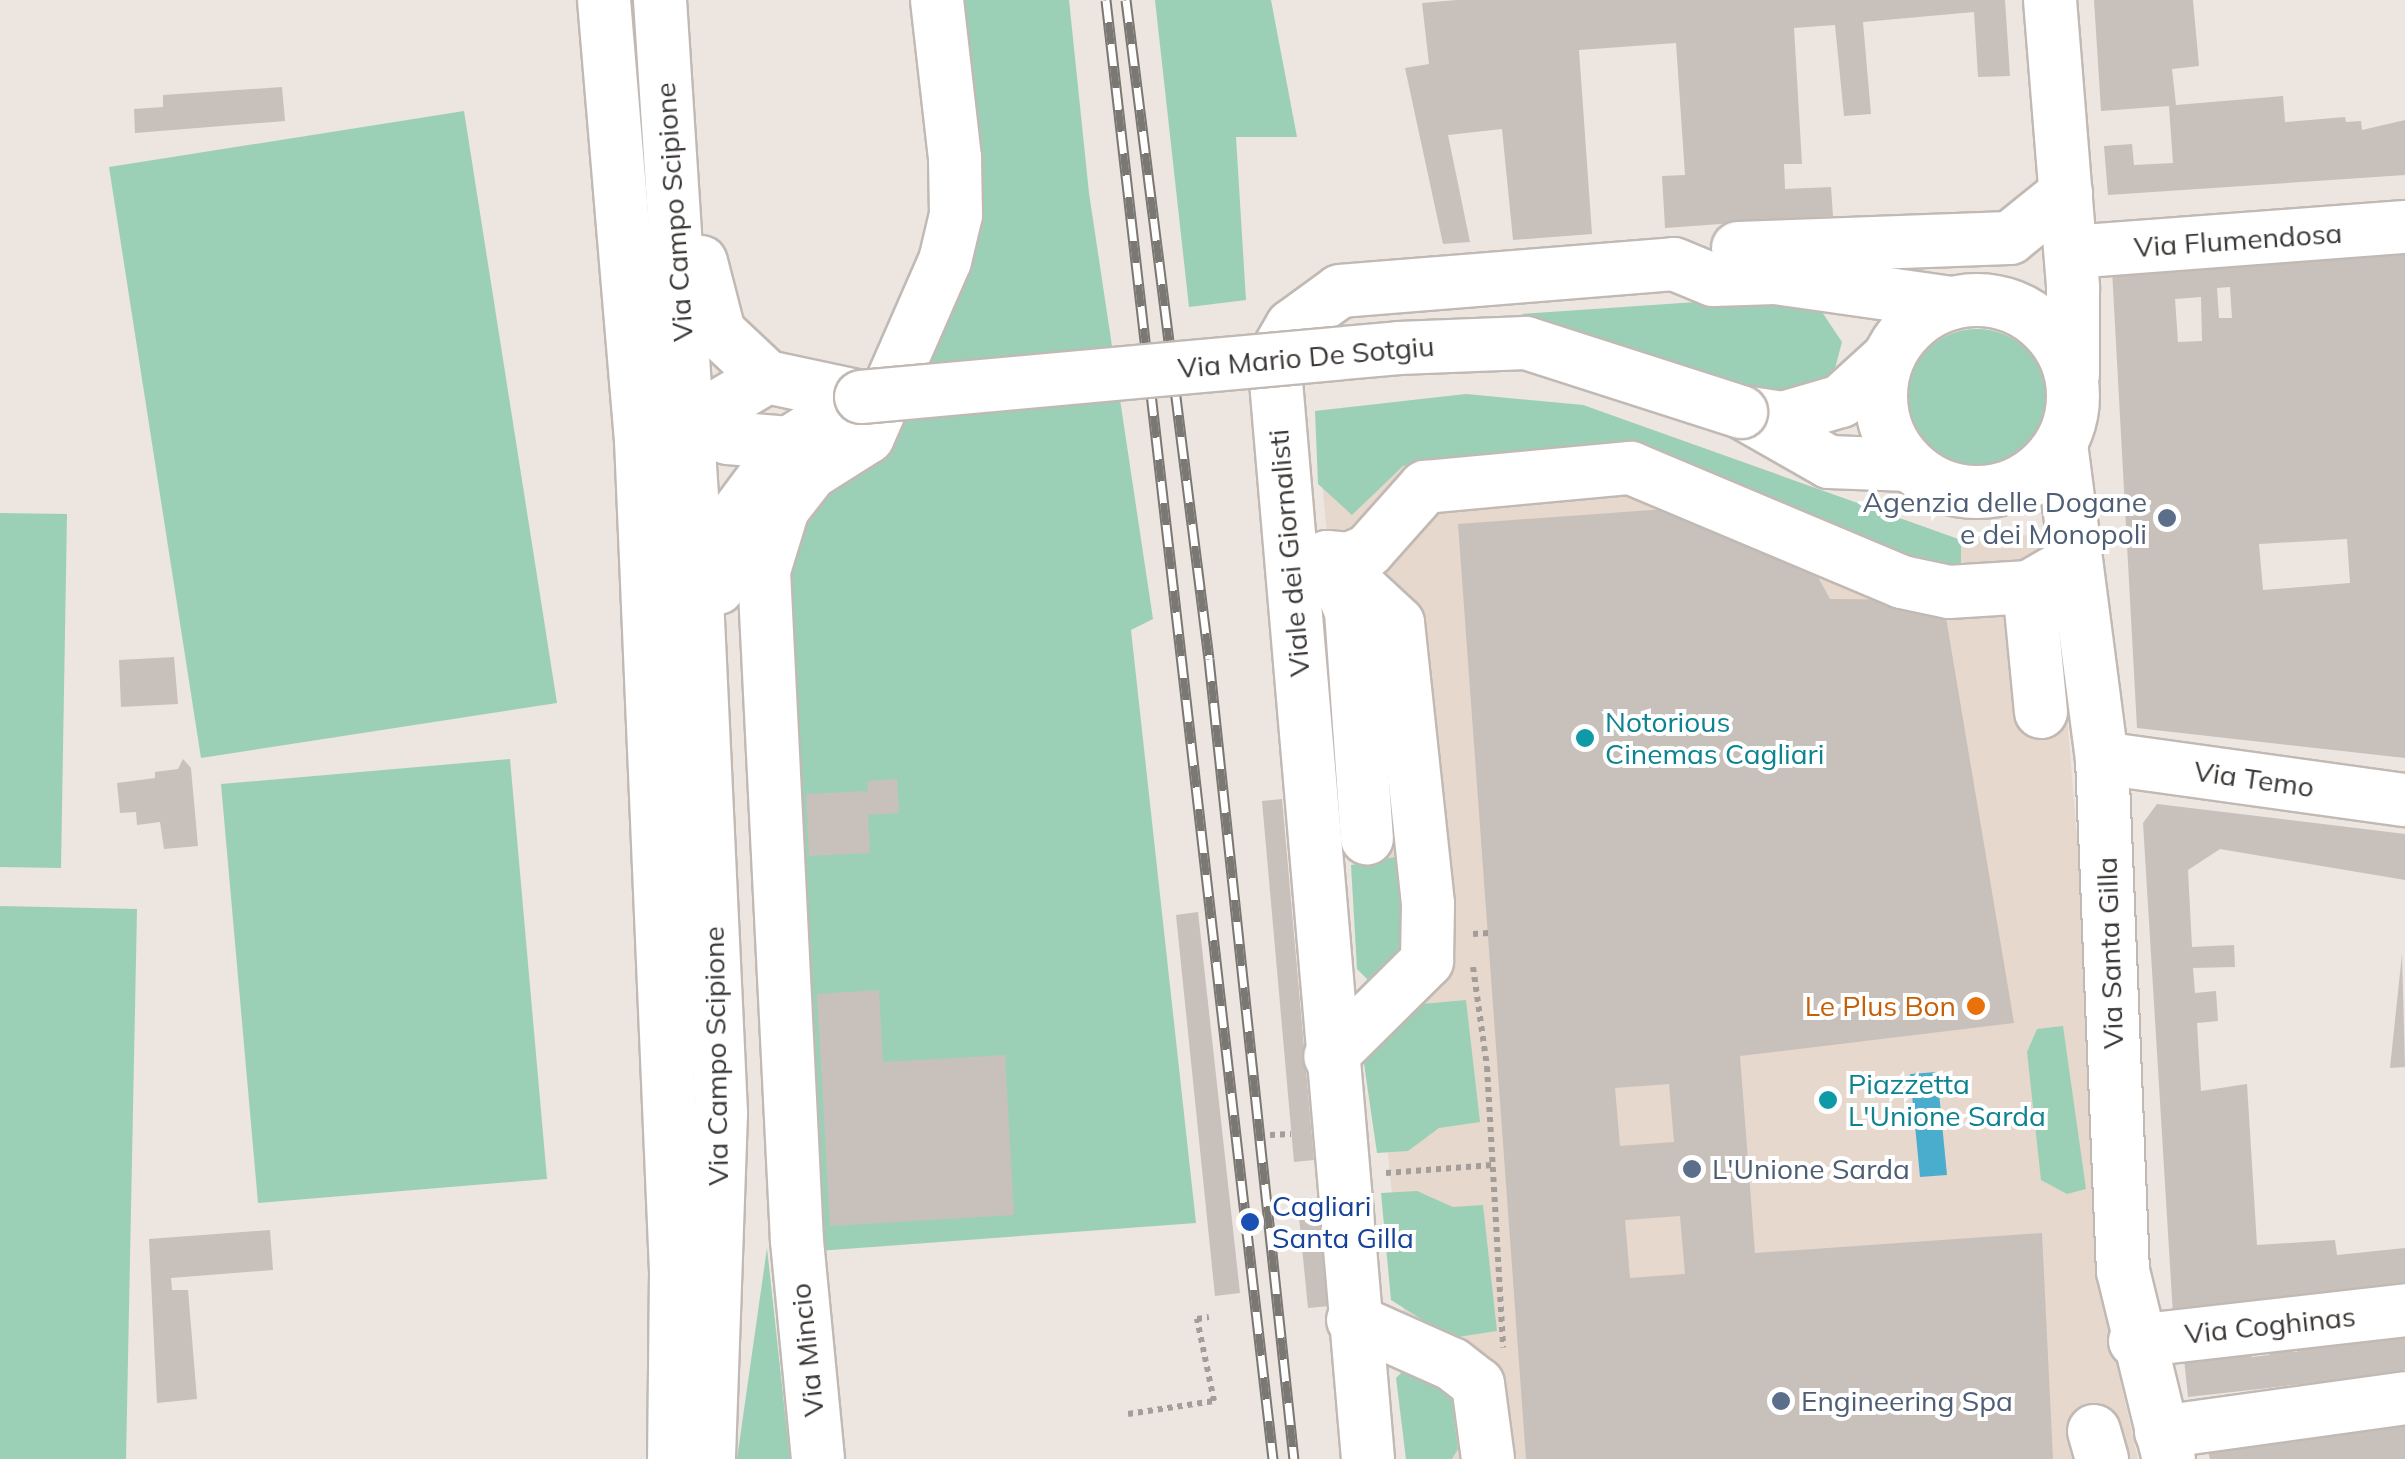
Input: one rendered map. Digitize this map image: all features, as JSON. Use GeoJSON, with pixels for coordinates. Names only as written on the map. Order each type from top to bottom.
{"type":"FeatureCollection","features":[{"type":"Feature","properties":{"kind":"street","name":"Via Campo Scipione"},"geometry":{"type":"LineString","coordinates":[[604,0],[641,440],[676,1274],[674,1459]]}},
{"type":"Feature","properties":{"kind":"street","name":"Via Campo Scipione"},"geometry":{"type":"LineString","coordinates":[[660,0],[688,424],[721,1113],[708,1459]]}},
{"type":"Feature","properties":{"kind":"street","name":"Via Campo Scipione"},"geometry":{"type":"LineString","coordinates":[[679,0],[702,280],[719,332],[767,377]]}},
{"type":"Feature","properties":{"kind":"street","name":"Via Mincio"},"geometry":{"type":"LineString","coordinates":[[818,1459],[797,1240],[764,570],[783,509],[812,472],[868,437],[945,260],[956,215],[955,158],[937,0]]}},
{"type":"Feature","properties":{"kind":"street","name":"Via Santa Gilla"},"geometry":{"type":"LineString","coordinates":[[2050,0],[2071,252],[2072,414],[2061,444],[2102,758],[2123,1271],[2135,1341],[2165,1445]]}},
{"type":"Feature","properties":{"kind":"street"},"geometry":{"type":"LineString","coordinates":[[1674,264],[1714,249],[2010,238],[2066,193]]}},
{"type":"Feature","properties":{"kind":"street"},"geometry":{"type":"LineString","coordinates":[[2002,303],[2066,193]]}},
{"type":"Feature","properties":{"kind":"street","name":"Via Campo Scipione"},"geometry":{"type":"LineString","coordinates":[[618,201],[644,227],[654,382],[688,424]]}},
{"type":"Feature","properties":{"kind":"street","name":"Via Flumendosa"},"geometry":{"type":"LineString","coordinates":[[2071,252],[2405,227]]}},
{"type":"Feature","properties":{"kind":"street","name":"Viale dei Giornalisti"},"geometry":{"type":"LineString","coordinates":[[1368,1459],[1330,1058],[1274,357],[1292,326],[1340,291],[1674,264],[1713,280],[1775,278],[1951,304]]}},
{"type":"Feature","properties":{"kind":"street"},"geometry":{"type":"LineString","coordinates":[[2061,444],[2031,475],[1990,492],[1946,487],[1908,464],[1882,414],[1888,357],[1904,334],[1951,304],[2002,303],[2056,340],[2072,382]]}},
{"type":"Feature","properties":{"kind":"street","name":"Via Mario De Sotgiu"},"geometry":{"type":"LineString","coordinates":[[767,377],[860,397],[1399,348],[1526,343],[1741,412],[1783,418],[1841,401],[1888,357]]}},
{"type":"Feature","properties":{"kind":"street"},"geometry":{"type":"LineString","coordinates":[[688,424],[767,377]]}},
{"type":"Feature","properties":{"kind":"street","name":"Via Mario De Sotgiu"},"geometry":{"type":"LineString","coordinates":[[789,443],[860,397]]}},
{"type":"Feature","properties":{"kind":"street","name":"Via Mario De Sotgiu"},"geometry":{"type":"LineString","coordinates":[[1741,412],[1829,462],[1908,464]]}},
{"type":"Feature","properties":{"kind":"street","name":"Via Campo Scipione"},"geometry":{"type":"LineString","coordinates":[[650,686],[667,649],[662,486],[668,449],[688,424]]}},
{"type":"Feature","properties":{"kind":"street"},"geometry":{"type":"LineString","coordinates":[[688,424],[728,438],[789,443]]}},
{"type":"Feature","properties":{"kind":"street","name":"Via Campo Scipione"},"geometry":{"type":"LineString","coordinates":[[700,653],[718,623],[723,532],[789,443]]}},
{"type":"Feature","properties":{"kind":"street"},"geometry":{"type":"LineString","coordinates":[[1328,556],[1349,559],[1368,550],[1425,487],[1631,468],[1902,582],[1950,592],[2028,588],[2076,560]]}},
{"type":"Feature","properties":{"kind":"street"},"geometry":{"type":"LineString","coordinates":[[1286,512],[1398,622],[1428,904],[1428,961],[1330,1058]]}},
{"type":"Feature","properties":{"kind":"street"},"geometry":{"type":"LineString","coordinates":[[1328,556],[1350,611],[1367,838]]}},
{"type":"Feature","properties":{"kind":"street"},"geometry":{"type":"LineString","coordinates":[[2028,588],[2041,712]]}},
{"type":"Feature","properties":{"kind":"street","name":"Via Temo"},"geometry":{"type":"LineString","coordinates":[[2102,758],[2405,800]]}},
{"type":"Feature","properties":{"kind":"street","name":"Via Coghinas"},"geometry":{"type":"LineString","coordinates":[[2135,1341],[2405,1310]]}},
{"type":"Feature","properties":{"kind":"street"},"geometry":{"type":"LineString","coordinates":[[1353,1320],[1452,1364],[1478,1384],[1488,1459]]}},
{"type":"Feature","properties":{"kind":"street"},"geometry":{"type":"LineString","coordinates":[[2165,1445],[2405,1398]]}},
{"type":"Feature","properties":{"kind":"path"},"geometry":{"type":"LineString","coordinates":[[1489,933],[1468,935],[1493,1165],[1504,1366]]}},
{"type":"Feature","properties":{"kind":"path"},"geometry":{"type":"LineString","coordinates":[[1270,1135],[1291,1134]]}},
{"type":"Feature","properties":{"kind":"path"},"geometry":{"type":"LineString","coordinates":[[1365,1174],[1493,1165]]}},
{"type":"Feature","properties":{"kind":"path"},"geometry":{"type":"LineString","coordinates":[[1128,1414],[1214,1402],[1198,1319],[1209,1317]]}},
{"type":"Feature","properties":{"kind":"shaded area"},"geometry":{"type":"Polygon","coordinates":[[[1466,394],[1583,405],[1961,540],[1993,542],[2052,529],[2121,1384],[2138,1459],[1418,1459],[1315,411],[1466,394]]]}},
{"type":"Feature","properties":{"kind":"green space"},"geometry":{"type":"Polygon","coordinates":[[[949,0],[1069,0],[1089,193],[1153,619],[1131,630],[1196,1223],[818,1251],[786,833],[791,531],[945,305],[949,0]]]}},
{"type":"Feature","properties":{"kind":"green space"},"geometry":{"type":"Polygon","coordinates":[[[1155,0],[1271,0],[1297,137],[1236,137],[1246,300],[1189,307],[1155,0]]]}},
{"type":"Feature","properties":{"kind":"green space"},"geometry":{"type":"Polygon","coordinates":[[[464,111],[557,703],[201,758],[109,167],[464,111]]]}},
{"type":"Feature","properties":{"kind":"green space"},"geometry":{"type":"Polygon","coordinates":[[[1711,301],[1804,305],[1822,312],[1842,342],[1833,376],[1798,394],[1741,386],[1521,314],[1711,301]]]}},
{"type":"Feature","properties":{"kind":"green space"},"geometry":{"type":"Polygon","coordinates":[[[1977,329],[2004,335],[2026,350],[2041,372],[2047,399],[2041,426],[2026,448],[2004,463],[1977,469],[1950,463],[1928,448],[1913,426],[1907,399],[1913,372],[1928,350],[1950,335],[1977,329]]]}},
{"type":"Feature","properties":{"kind":"green space"},"geometry":{"type":"Polygon","coordinates":[[[1466,394],[1583,405],[1961,540],[1961,579],[1622,446],[1403,466],[1352,515],[1318,484],[1315,411],[1466,394]]]}},
{"type":"Feature","properties":{"kind":"green space"},"geometry":{"type":"Polygon","coordinates":[[[0,513],[67,514],[61,868],[0,867],[0,513]]]}},
{"type":"Feature","properties":{"kind":"green space"},"geometry":{"type":"Polygon","coordinates":[[[510,759],[547,1179],[258,1203],[221,784],[510,759]]]}},
{"type":"Feature","properties":{"kind":"green space"},"geometry":{"type":"Polygon","coordinates":[[[1395,857],[1405,954],[1371,983],[1357,969],[1351,865],[1395,857]]]}},
{"type":"Feature","properties":{"kind":"green space"},"geometry":{"type":"Polygon","coordinates":[[[0,906],[137,909],[126,1459],[0,1459],[0,906]]]}},
{"type":"Feature","properties":{"kind":"green space"},"geometry":{"type":"Polygon","coordinates":[[[1466,1000],[1480,1122],[1439,1128],[1408,1151],[1377,1153],[1363,1057],[1411,1005],[1466,1000]]]}},
{"type":"Feature","properties":{"kind":"green space"},"geometry":{"type":"Polygon","coordinates":[[[2063,1026],[2086,1189],[2067,1194],[2041,1180],[2027,1052],[2037,1029],[2063,1026]]]}},
{"type":"Feature","properties":{"kind":"green space"},"geometry":{"type":"Polygon","coordinates":[[[1417,1191],[1453,1207],[1483,1205],[1497,1331],[1451,1338],[1391,1300],[1381,1193],[1417,1191]]]}},
{"type":"Feature","properties":{"kind":"green space"},"geometry":{"type":"Polygon","coordinates":[[[767,1248],[790,1459],[737,1459],[767,1248]]]}},
{"type":"Feature","properties":{"kind":"green space"},"geometry":{"type":"Polygon","coordinates":[[[1408,1366],[1451,1394],[1458,1449],[1452,1459],[1406,1459],[1396,1378],[1408,1366]]]}},
{"type":"Feature","properties":{"kind":"water"},"geometry":{"type":"Polygon","coordinates":[[[1937,1072],[1947,1175],[1920,1177],[1910,1074],[1937,1072]]]}},
{"type":"Feature","properties":{"kind":"building"},"geometry":{"type":"Polygon","coordinates":[[[2005,0],[2010,76],[1978,77],[1974,12],[1863,22],[1871,114],[1844,116],[1835,25],[1794,28],[1802,164],[1784,164],[1785,189],[1831,187],[1833,216],[1665,228],[1662,176],[1685,175],[1676,43],[1579,50],[1592,234],[1513,240],[1502,129],[1448,135],[1470,242],[1443,244],[1405,68],[1429,64],[1422,3],[2005,0]]]}},
{"type":"Feature","properties":{"kind":"building"},"geometry":{"type":"Polygon","coordinates":[[[2094,0],[2193,0],[2199,66],[2172,69],[2176,105],[2283,96],[2285,122],[2345,117],[2346,122],[2361,121],[2362,130],[2405,120],[2405,175],[2108,195],[2104,146],[2132,144],[2134,165],[2173,163],[2169,106],[2101,111],[2094,0]]]}},
{"type":"Feature","properties":{"kind":"building"},"geometry":{"type":"Polygon","coordinates":[[[282,87],[285,121],[135,133],[134,109],[163,107],[163,95],[282,87]]]}},
{"type":"Feature","properties":{"kind":"building"},"geometry":{"type":"Polygon","coordinates":[[[2405,249],[2405,758],[2137,728],[2112,270],[2405,249]],[[2230,287],[2217,288],[2219,318],[2232,318],[2230,287]],[[2201,297],[2175,299],[2178,342],[2202,341],[2201,297]],[[2347,539],[2259,544],[2263,590],[2350,583],[2347,539]]]}},
{"type":"Feature","properties":{"kind":"building"},"geometry":{"type":"Polygon","coordinates":[[[1693,507],[1813,568],[1830,599],[1943,600],[2014,1023],[1740,1056],[1755,1253],[2042,1233],[2053,1459],[1526,1459],[1458,524],[1693,507]],[[1669,1084],[1615,1088],[1620,1146],[1674,1142],[1669,1084]],[[1680,1216],[1625,1220],[1630,1278],[1685,1274],[1680,1216]]]}},
{"type":"Feature","properties":{"kind":"building"},"geometry":{"type":"Polygon","coordinates":[[[174,657],[178,704],[121,707],[119,660],[174,657]]]}},
{"type":"Feature","properties":{"kind":"building"},"geometry":{"type":"Polygon","coordinates":[[[183,759],[191,768],[198,846],[164,849],[160,822],[137,825],[136,812],[120,813],[117,783],[155,778],[155,772],[178,769],[183,759]]]}},
{"type":"Feature","properties":{"kind":"building"},"geometry":{"type":"Polygon","coordinates":[[[897,779],[899,813],[868,815],[870,853],[809,856],[806,794],[868,791],[867,781],[897,779]]]}},
{"type":"Feature","properties":{"kind":"building"},"geometry":{"type":"Polygon","coordinates":[[[1282,799],[1314,1160],[1294,1162],[1262,801],[1282,799]]]}},
{"type":"Feature","properties":{"kind":"building"},"geometry":{"type":"Polygon","coordinates":[[[2157,804],[2405,834],[2405,880],[2220,849],[2188,870],[2192,947],[2234,945],[2235,967],[2193,968],[2195,993],[2216,991],[2218,1021],[2197,1023],[2201,1091],[2247,1084],[2257,1245],[2335,1240],[2337,1255],[2405,1248],[2405,1290],[2173,1315],[2143,823],[2157,804]]]}},
{"type":"Feature","properties":{"kind":"building"},"geometry":{"type":"Polygon","coordinates":[[[1198,912],[1240,1293],[1215,1296],[1176,915],[1198,912]]]}},
{"type":"Feature","properties":{"kind":"building"},"geometry":{"type":"Polygon","coordinates":[[[2402,954],[2405,1067],[2390,1068],[2402,954]]]}},
{"type":"Feature","properties":{"kind":"building"},"geometry":{"type":"Polygon","coordinates":[[[879,990],[883,1062],[1005,1055],[1014,1215],[830,1226],[817,994],[879,990]]]}},
{"type":"Feature","properties":{"kind":"building"},"geometry":{"type":"Polygon","coordinates":[[[1321,1205],[1330,1306],[1308,1308],[1298,1207],[1321,1205]]]}},
{"type":"Feature","properties":{"kind":"building"},"geometry":{"type":"Polygon","coordinates":[[[270,1230],[273,1270],[171,1278],[172,1290],[188,1290],[197,1399],[157,1403],[149,1239],[270,1230]]]}},
{"type":"Feature","properties":{"kind":"building"},"geometry":{"type":"Polygon","coordinates":[[[2405,1324],[2405,1369],[2399,1373],[2188,1397],[2183,1349],[2250,1341],[2252,1357],[2269,1355],[2268,1346],[2297,1352],[2295,1337],[2405,1324]]]}},
{"type":"Feature","properties":{"kind":"building"},"geometry":{"type":"Polygon","coordinates":[[[2405,1407],[2405,1459],[2210,1459],[2202,1429],[2405,1407]]]}},
{"type":"Feature","properties":{"kind":"railway"},"geometry":{"type":"LineString","coordinates":[[1106,0],[1273,1459]]}},
{"type":"Feature","properties":{"kind":"railway"},"geometry":{"type":"LineString","coordinates":[[1126,0],[1209,659],[1294,1459]]}},
{"type":"Feature","properties":{"kind":"place","name":"Agenzia delle Dogane e dei Monopoli"},"geometry":{"type":"Point","coordinates":[2167,518]}},
{"type":"Feature","properties":{"kind":"place","name":"Notorious Cinemas Cagliari"},"geometry":{"type":"Point","coordinates":[1585,738]}},
{"type":"Feature","properties":{"kind":"place","name":"Le Plus Bon"},"geometry":{"type":"Point","coordinates":[1976,1006]}},
{"type":"Feature","properties":{"kind":"place","name":"Piazzetta L'Unione Sarda"},"geometry":{"type":"Point","coordinates":[1828,1100]}},
{"type":"Feature","properties":{"kind":"place","name":"L'Unione Sarda"},"geometry":{"type":"Point","coordinates":[1692,1169]}},
{"type":"Feature","properties":{"kind":"place","name":"Cagliari Santa Gilla"},"geometry":{"type":"Point","coordinates":[1250,1222]}},
{"type":"Feature","properties":{"kind":"place","name":"Engineering Spa"},"geometry":{"type":"Point","coordinates":[1781,1401]}}]}
